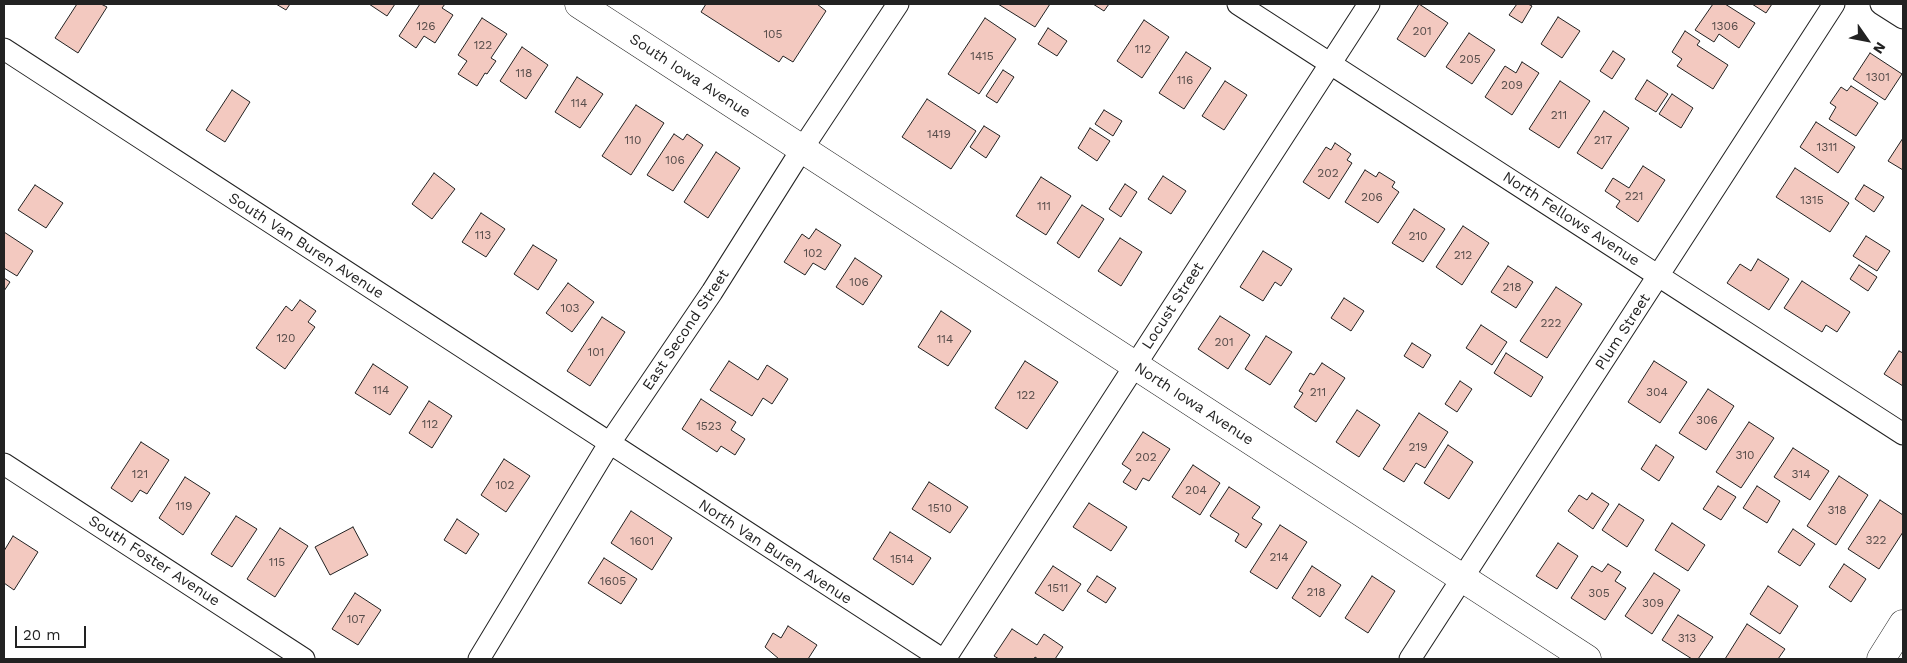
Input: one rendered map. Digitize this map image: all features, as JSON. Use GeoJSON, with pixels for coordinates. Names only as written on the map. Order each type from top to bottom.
{"type":"FeatureCollection","features":[{"type":"Feature","properties":{"kind":"main road","name":"South Iowa Avenue"},"geometry":{"type":"LineString","coordinates":[[579,4],[802,149]]}},
{"type":"Feature","properties":{"kind":"main road","name":"North Iowa Avenue"},"geometry":{"type":"LineString","coordinates":[[802,149],[1587,659]]}},
{"type":"Feature","properties":{"kind":"main road"},"geometry":{"type":"LineString","coordinates":[[1881,659],[1903,624]]}},
{"type":"Feature","properties":{"kind":"street","name":"East Second Street"},"geometry":{"type":"LineString","coordinates":[[479,659],[609,444],[712,292],[802,149],[898,4]]}},
{"type":"Feature","properties":{"kind":"street","name":"North Fellows Avenue"},"geometry":{"type":"LineString","coordinates":[[1238,4],[1903,434]]}},
{"type":"Feature","properties":{"kind":"street","name":"Locust Street"},"geometry":{"type":"LineString","coordinates":[[943,659],[1369,4]]}},
{"type":"Feature","properties":{"kind":"street","name":"Plum Street"},"geometry":{"type":"LineString","coordinates":[[1410,659],[1834,4]]}},
{"type":"Feature","properties":{"kind":"street"},"geometry":{"type":"LineString","coordinates":[[1881,4],[1903,18]]}},
{"type":"Feature","properties":{"kind":"street","name":"South Van Buren Avenue"},"geometry":{"type":"LineString","coordinates":[[4,49],[609,444]]}},
{"type":"Feature","properties":{"kind":"street","name":"North Van Buren Avenue"},"geometry":{"type":"LineString","coordinates":[[609,444],[943,659]]}},
{"type":"Feature","properties":{"kind":"street","name":"South Foster Avenue"},"geometry":{"type":"LineString","coordinates":[[4,464],[304,659]]}},
{"type":"Feature","properties":{"kind":"building"},"geometry":{"type":"Polygon","coordinates":[[[77,4],[101,4],[107,7],[78,53],[55,38],[77,4]]]}},
{"type":"Feature","properties":{"kind":"building"},"geometry":{"type":"Polygon","coordinates":[[[276,4],[290,4],[286,10],[276,4]]]}},
{"type":"Feature","properties":{"kind":"building"},"geometry":{"type":"Polygon","coordinates":[[[369,4],[395,4],[387,16],[369,4]]]}},
{"type":"Feature","properties":{"kind":"building"},"geometry":{"type":"Polygon","coordinates":[[[420,4],[445,4],[442,8],[453,15],[435,43],[424,36],[416,48],[399,36],[420,4]]]}},
{"type":"Feature","properties":{"kind":"building"},"geometry":{"type":"Polygon","coordinates":[[[706,4],[817,4],[826,11],[793,62],[783,56],[779,62],[701,12],[706,4]]]}},
{"type":"Feature","properties":{"kind":"building"},"geometry":{"type":"Polygon","coordinates":[[[998,4],[1050,4],[1035,27],[998,4]]]}},
{"type":"Feature","properties":{"kind":"building"},"geometry":{"type":"Polygon","coordinates":[[[1093,4],[1109,4],[1104,11],[1093,4]]]}},
{"type":"Feature","properties":{"kind":"building"},"geometry":{"type":"Polygon","coordinates":[[[1419,4],[1448,23],[1425,57],[1397,39],[1419,4]]]}},
{"type":"Feature","properties":{"kind":"building"},"geometry":{"type":"Polygon","coordinates":[[[1517,4],[1532,6],[1522,23],[1509,15],[1517,4]]]}},
{"type":"Feature","properties":{"kind":"building"},"geometry":{"type":"Polygon","coordinates":[[[1713,4],[1725,4],[1755,23],[1739,48],[1719,34],[1714,42],[1695,30],[1713,4]]]}},
{"type":"Feature","properties":{"kind":"building"},"geometry":{"type":"Polygon","coordinates":[[[1752,4],[1772,4],[1766,13],[1752,4]]]}},
{"type":"Feature","properties":{"kind":"building"},"geometry":{"type":"Polygon","coordinates":[[[1558,17],[1580,31],[1562,58],[1541,44],[1558,17]]]}},
{"type":"Feature","properties":{"kind":"building"},"geometry":{"type":"Polygon","coordinates":[[[482,18],[507,34],[491,58],[496,61],[477,86],[458,74],[467,61],[458,55],[482,18]]]}},
{"type":"Feature","properties":{"kind":"building"},"geometry":{"type":"Polygon","coordinates":[[[985,18],[1016,39],[979,94],[948,74],[985,18]]]}},
{"type":"Feature","properties":{"kind":"building"},"geometry":{"type":"Polygon","coordinates":[[[1144,20],[1169,37],[1142,78],[1117,61],[1144,20]]]}},
{"type":"Feature","properties":{"kind":"building"},"geometry":{"type":"Polygon","coordinates":[[[1048,28],[1067,41],[1057,56],[1038,44],[1048,28]]]}},
{"type":"Feature","properties":{"kind":"building"},"geometry":{"type":"Polygon","coordinates":[[[1685,31],[1700,41],[1697,45],[1728,65],[1713,89],[1677,66],[1682,59],[1672,52],[1685,31]]]}},
{"type":"Feature","properties":{"kind":"building"},"geometry":{"type":"Polygon","coordinates":[[[1469,33],[1495,50],[1472,84],[1446,67],[1469,33]]]}},
{"type":"Feature","properties":{"kind":"building"},"geometry":{"type":"Polygon","coordinates":[[[522,47],[548,65],[526,99],[500,81],[522,47]]]}},
{"type":"Feature","properties":{"kind":"building"},"geometry":{"type":"Polygon","coordinates":[[[1613,51],[1625,59],[1612,79],[1600,71],[1613,51]]]}},
{"type":"Feature","properties":{"kind":"building"},"geometry":{"type":"Polygon","coordinates":[[[1186,52],[1211,68],[1184,109],[1159,93],[1186,52]]]}},
{"type":"Feature","properties":{"kind":"building"},"geometry":{"type":"Polygon","coordinates":[[[1870,53],[1902,74],[1885,100],[1853,79],[1870,53]]]}},
{"type":"Feature","properties":{"kind":"building"},"geometry":{"type":"Polygon","coordinates":[[[1522,62],[1539,73],[1512,115],[1485,97],[1505,66],[1516,73],[1522,62]]]}},
{"type":"Feature","properties":{"kind":"building"},"geometry":{"type":"Polygon","coordinates":[[[1003,70],[1014,77],[997,103],[986,96],[1003,70]]]}},
{"type":"Feature","properties":{"kind":"building"},"geometry":{"type":"Polygon","coordinates":[[[577,77],[603,94],[580,128],[555,112],[577,77]]]}},
{"type":"Feature","properties":{"kind":"building"},"geometry":{"type":"Polygon","coordinates":[[[1647,80],[1668,94],[1656,112],[1635,99],[1647,80]]]}},
{"type":"Feature","properties":{"kind":"building"},"geometry":{"type":"Polygon","coordinates":[[[1225,81],[1247,95],[1224,130],[1202,116],[1225,81]]]}},
{"type":"Feature","properties":{"kind":"building"},"geometry":{"type":"Polygon","coordinates":[[[1560,81],[1590,101],[1559,148],[1529,129],[1560,81]]]}},
{"type":"Feature","properties":{"kind":"building"},"geometry":{"type":"Polygon","coordinates":[[[1851,86],[1878,103],[1856,136],[1829,119],[1836,107],[1830,103],[1841,87],[1847,91],[1851,86]]]}},
{"type":"Feature","properties":{"kind":"building"},"geometry":{"type":"Polygon","coordinates":[[[232,90],[250,102],[225,142],[206,130],[232,90]]]}},
{"type":"Feature","properties":{"kind":"building"},"geometry":{"type":"Polygon","coordinates":[[[1672,94],[1693,108],[1681,128],[1659,114],[1672,94]]]}},
{"type":"Feature","properties":{"kind":"building"},"geometry":{"type":"Polygon","coordinates":[[[927,99],[976,131],[951,169],[902,137],[927,99]]]}},
{"type":"Feature","properties":{"kind":"building"},"geometry":{"type":"Polygon","coordinates":[[[636,105],[664,123],[631,175],[602,156],[636,105]]]}},
{"type":"Feature","properties":{"kind":"building"},"geometry":{"type":"Polygon","coordinates":[[[1104,110],[1122,121],[1113,136],[1095,124],[1104,110]]]}},
{"type":"Feature","properties":{"kind":"building"},"geometry":{"type":"Polygon","coordinates":[[[1604,111],[1629,128],[1602,169],[1577,153],[1604,111]]]}},
{"type":"Feature","properties":{"kind":"building"},"geometry":{"type":"Polygon","coordinates":[[[1816,122],[1855,147],[1838,173],[1800,147],[1816,122]]]}},
{"type":"Feature","properties":{"kind":"building"},"geometry":{"type":"Polygon","coordinates":[[[984,126],[1000,136],[986,158],[970,147],[984,126]]]}},
{"type":"Feature","properties":{"kind":"building"},"geometry":{"type":"Polygon","coordinates":[[[1090,128],[1110,141],[1097,161],[1078,148],[1090,128]]]}},
{"type":"Feature","properties":{"kind":"building"},"geometry":{"type":"Polygon","coordinates":[[[674,134],[683,140],[687,134],[703,145],[673,191],[647,175],[674,134]]]}},
{"type":"Feature","properties":{"kind":"building"},"geometry":{"type":"Polygon","coordinates":[[[1903,138],[1903,170],[1888,161],[1903,138]]]}},
{"type":"Feature","properties":{"kind":"building"},"geometry":{"type":"Polygon","coordinates":[[[1335,143],[1351,154],[1347,160],[1352,163],[1329,199],[1303,182],[1326,147],[1331,150],[1335,143]]]}},
{"type":"Feature","properties":{"kind":"building"},"geometry":{"type":"Polygon","coordinates":[[[716,152],[740,168],[708,218],[684,202],[716,152]]]}},
{"type":"Feature","properties":{"kind":"building"},"geometry":{"type":"Polygon","coordinates":[[[1643,166],[1665,180],[1638,222],[1616,207],[1620,201],[1605,191],[1613,178],[1629,188],[1643,166]]]}},
{"type":"Feature","properties":{"kind":"building"},"geometry":{"type":"Polygon","coordinates":[[[1795,168],[1849,203],[1830,232],[1776,197],[1795,168]]]}},
{"type":"Feature","properties":{"kind":"building"},"geometry":{"type":"Polygon","coordinates":[[[1365,170],[1376,177],[1379,172],[1395,182],[1392,187],[1399,192],[1378,223],[1345,202],[1365,170]]]}},
{"type":"Feature","properties":{"kind":"building"},"geometry":{"type":"Polygon","coordinates":[[[434,173],[455,189],[432,219],[412,204],[434,173]]]}},
{"type":"Feature","properties":{"kind":"building"},"geometry":{"type":"Polygon","coordinates":[[[1163,176],[1186,191],[1171,214],[1148,199],[1163,176]]]}},
{"type":"Feature","properties":{"kind":"building"},"geometry":{"type":"Polygon","coordinates":[[[1041,177],[1071,196],[1046,235],[1016,216],[1041,177]]]}},
{"type":"Feature","properties":{"kind":"building"},"geometry":{"type":"Polygon","coordinates":[[[1125,184],[1137,192],[1121,217],[1109,209],[1125,184]]]}},
{"type":"Feature","properties":{"kind":"building"},"geometry":{"type":"Polygon","coordinates":[[[35,185],[63,203],[46,228],[18,210],[35,185]]]}},
{"type":"Feature","properties":{"kind":"building"},"geometry":{"type":"Polygon","coordinates":[[[1864,185],[1884,197],[1874,212],[1855,199],[1864,185]]]}},
{"type":"Feature","properties":{"kind":"building"},"geometry":{"type":"Polygon","coordinates":[[[1082,205],[1104,219],[1079,258],[1057,243],[1082,205]]]}},
{"type":"Feature","properties":{"kind":"building"},"geometry":{"type":"Polygon","coordinates":[[[1414,209],[1445,229],[1423,262],[1392,243],[1414,209]]]}},
{"type":"Feature","properties":{"kind":"building"},"geometry":{"type":"Polygon","coordinates":[[[481,213],[505,229],[486,257],[462,242],[481,213]]]}},
{"type":"Feature","properties":{"kind":"building"},"geometry":{"type":"Polygon","coordinates":[[[1463,226],[1489,243],[1462,285],[1436,267],[1463,226]]]}},
{"type":"Feature","properties":{"kind":"building"},"geometry":{"type":"Polygon","coordinates":[[[816,229],[841,245],[825,270],[813,263],[805,275],[784,262],[802,234],[809,239],[816,229]]]}},
{"type":"Feature","properties":{"kind":"building"},"geometry":{"type":"Polygon","coordinates":[[[4,232],[33,251],[17,276],[4,268],[4,232]]]}},
{"type":"Feature","properties":{"kind":"building"},"geometry":{"type":"Polygon","coordinates":[[[1866,236],[1890,251],[1877,271],[1853,256],[1866,236]]]}},
{"type":"Feature","properties":{"kind":"building"},"geometry":{"type":"Polygon","coordinates":[[[1120,238],[1142,252],[1121,286],[1098,271],[1120,238]]]}},
{"type":"Feature","properties":{"kind":"building"},"geometry":{"type":"Polygon","coordinates":[[[533,245],[557,260],[538,290],[514,274],[533,245]]]}},
{"type":"Feature","properties":{"kind":"building"},"geometry":{"type":"Polygon","coordinates":[[[1263,251],[1292,269],[1281,286],[1275,282],[1263,301],[1240,287],[1263,251]]]}},
{"type":"Feature","properties":{"kind":"building"},"geometry":{"type":"Polygon","coordinates":[[[855,258],[882,276],[863,305],[836,287],[855,258]]]}},
{"type":"Feature","properties":{"kind":"building"},"geometry":{"type":"Polygon","coordinates":[[[1758,259],[1789,279],[1769,310],[1727,283],[1740,264],[1751,271],[1758,259]]]}},
{"type":"Feature","properties":{"kind":"building"},"geometry":{"type":"Polygon","coordinates":[[[1859,265],[1877,277],[1868,291],[1850,279],[1859,265]]]}},
{"type":"Feature","properties":{"kind":"building"},"geometry":{"type":"Polygon","coordinates":[[[1508,266],[1533,282],[1516,308],[1491,292],[1508,266]]]}},
{"type":"Feature","properties":{"kind":"building"},"geometry":{"type":"Polygon","coordinates":[[[4,278],[10,282],[4,291],[4,278]]]}},
{"type":"Feature","properties":{"kind":"building"},"geometry":{"type":"Polygon","coordinates":[[[1802,281],[1850,312],[1837,332],[1826,325],[1822,332],[1784,308],[1802,281]]]}},
{"type":"Feature","properties":{"kind":"building"},"geometry":{"type":"Polygon","coordinates":[[[568,283],[594,302],[572,332],[546,313],[568,283]]]}},
{"type":"Feature","properties":{"kind":"building"},"geometry":{"type":"Polygon","coordinates":[[[1556,287],[1582,304],[1547,358],[1520,341],[1556,287]]]}},
{"type":"Feature","properties":{"kind":"building"},"geometry":{"type":"Polygon","coordinates":[[[1344,298],[1364,311],[1351,331],[1331,318],[1344,298]]]}},
{"type":"Feature","properties":{"kind":"building"},"geometry":{"type":"Polygon","coordinates":[[[300,300],[316,311],[308,322],[315,327],[285,369],[256,348],[286,306],[292,311],[300,300]]]}},
{"type":"Feature","properties":{"kind":"building"},"geometry":{"type":"Polygon","coordinates":[[[941,311],[971,331],[948,366],[918,347],[941,311]]]}},
{"type":"Feature","properties":{"kind":"building"},"geometry":{"type":"Polygon","coordinates":[[[1220,316],[1250,335],[1228,369],[1198,349],[1220,316]]]}},
{"type":"Feature","properties":{"kind":"building"},"geometry":{"type":"Polygon","coordinates":[[[602,317],[625,332],[590,386],[567,371],[602,317]]]}},
{"type":"Feature","properties":{"kind":"building"},"geometry":{"type":"Polygon","coordinates":[[[1481,325],[1507,342],[1492,365],[1466,348],[1481,325]]]}},
{"type":"Feature","properties":{"kind":"building"},"geometry":{"type":"Polygon","coordinates":[[[1266,336],[1292,352],[1270,385],[1245,369],[1266,336]]]}},
{"type":"Feature","properties":{"kind":"building"},"geometry":{"type":"Polygon","coordinates":[[[1412,343],[1431,355],[1423,368],[1404,356],[1412,343]]]}},
{"type":"Feature","properties":{"kind":"building"},"geometry":{"type":"Polygon","coordinates":[[[1899,351],[1903,353],[1903,386],[1884,374],[1899,351]]]}},
{"type":"Feature","properties":{"kind":"building"},"geometry":{"type":"Polygon","coordinates":[[[1506,353],[1543,377],[1531,397],[1494,373],[1506,353]]]}},
{"type":"Feature","properties":{"kind":"building"},"geometry":{"type":"Polygon","coordinates":[[[729,361],[758,380],[767,365],[788,379],[772,404],[763,398],[752,416],[710,390],[729,361]]]}},
{"type":"Feature","properties":{"kind":"building"},"geometry":{"type":"Polygon","coordinates":[[[1025,361],[1058,382],[1027,429],[995,408],[1025,361]]]}},
{"type":"Feature","properties":{"kind":"building"},"geometry":{"type":"Polygon","coordinates":[[[1654,361],[1687,382],[1660,423],[1628,402],[1654,361]]]}},
{"type":"Feature","properties":{"kind":"building"},"geometry":{"type":"Polygon","coordinates":[[[1322,363],[1345,378],[1316,422],[1294,407],[1303,393],[1299,391],[1310,373],[1314,375],[1322,363]]]}},
{"type":"Feature","properties":{"kind":"building"},"geometry":{"type":"Polygon","coordinates":[[[373,364],[408,387],[390,415],[355,393],[373,364]]]}},
{"type":"Feature","properties":{"kind":"building"},"geometry":{"type":"Polygon","coordinates":[[[1460,381],[1472,389],[1457,412],[1445,404],[1460,381]]]}},
{"type":"Feature","properties":{"kind":"building"},"geometry":{"type":"Polygon","coordinates":[[[1708,389],[1734,406],[1706,450],[1679,433],[1708,389]]]}},
{"type":"Feature","properties":{"kind":"building"},"geometry":{"type":"Polygon","coordinates":[[[701,399],[736,422],[731,430],[745,439],[735,455],[721,446],[717,452],[682,429],[701,399]]]}},
{"type":"Feature","properties":{"kind":"building"},"geometry":{"type":"Polygon","coordinates":[[[429,401],[452,416],[432,448],[409,433],[429,401]]]}},
{"type":"Feature","properties":{"kind":"building"},"geometry":{"type":"Polygon","coordinates":[[[1357,410],[1380,425],[1359,457],[1336,442],[1357,410]]]}},
{"type":"Feature","properties":{"kind":"building"},"geometry":{"type":"Polygon","coordinates":[[[1419,413],[1448,432],[1425,468],[1416,463],[1404,482],[1383,469],[1419,413]]]}},
{"type":"Feature","properties":{"kind":"building"},"geometry":{"type":"Polygon","coordinates":[[[1749,422],[1774,438],[1741,488],[1716,472],[1749,422]]]}},
{"type":"Feature","properties":{"kind":"building"},"geometry":{"type":"Polygon","coordinates":[[[1143,432],[1170,449],[1149,481],[1143,478],[1136,490],[1123,482],[1131,470],[1122,464],[1143,432]]]}},
{"type":"Feature","properties":{"kind":"building"},"geometry":{"type":"Polygon","coordinates":[[[141,442],[169,460],[147,494],[140,490],[132,502],[111,488],[141,442]]]}},
{"type":"Feature","properties":{"kind":"building"},"geometry":{"type":"Polygon","coordinates":[[[1448,445],[1473,462],[1449,499],[1424,483],[1448,445]]]}},
{"type":"Feature","properties":{"kind":"building"},"geometry":{"type":"Polygon","coordinates":[[[1656,445],[1674,457],[1659,481],[1641,469],[1656,445]]]}},
{"type":"Feature","properties":{"kind":"building"},"geometry":{"type":"Polygon","coordinates":[[[1793,448],[1829,471],[1810,500],[1774,477],[1793,448]]]}},
{"type":"Feature","properties":{"kind":"building"},"geometry":{"type":"Polygon","coordinates":[[[504,459],[530,476],[506,512],[481,495],[504,459]]]}},
{"type":"Feature","properties":{"kind":"building"},"geometry":{"type":"Polygon","coordinates":[[[1193,465],[1220,483],[1200,515],[1172,497],[1193,465]]]}},
{"type":"Feature","properties":{"kind":"building"},"geometry":{"type":"Polygon","coordinates":[[[1839,476],[1868,495],[1836,545],[1807,526],[1839,476]]]}},
{"type":"Feature","properties":{"kind":"building"},"geometry":{"type":"Polygon","coordinates":[[[185,477],[210,493],[183,535],[159,518],[185,477]]]}},
{"type":"Feature","properties":{"kind":"building"},"geometry":{"type":"Polygon","coordinates":[[[929,482],[968,507],[950,533],[912,509],[929,482]]]}},
{"type":"Feature","properties":{"kind":"building"},"geometry":{"type":"Polygon","coordinates":[[[1718,486],[1736,497],[1721,520],[1703,509],[1718,486]]]}},
{"type":"Feature","properties":{"kind":"building"},"geometry":{"type":"Polygon","coordinates":[[[1757,486],[1780,501],[1767,523],[1743,508],[1757,486]]]}},
{"type":"Feature","properties":{"kind":"building"},"geometry":{"type":"Polygon","coordinates":[[[1229,487],[1260,507],[1252,518],[1262,524],[1246,548],[1235,541],[1239,534],[1210,516],[1229,487]]]}},
{"type":"Feature","properties":{"kind":"building"},"geometry":{"type":"Polygon","coordinates":[[[1592,493],[1609,504],[1593,529],[1568,511],[1579,495],[1587,500],[1592,493]]]}},
{"type":"Feature","properties":{"kind":"building"},"geometry":{"type":"Polygon","coordinates":[[[1880,500],[1903,515],[1903,532],[1879,569],[1848,549],[1880,500]]]}},
{"type":"Feature","properties":{"kind":"building"},"geometry":{"type":"Polygon","coordinates":[[[1089,503],[1127,527],[1111,551],[1073,527],[1089,503]]]}},
{"type":"Feature","properties":{"kind":"building"},"geometry":{"type":"Polygon","coordinates":[[[1619,504],[1644,520],[1627,547],[1602,530],[1619,504]]]}},
{"type":"Feature","properties":{"kind":"building"},"geometry":{"type":"Polygon","coordinates":[[[631,511],[672,538],[652,570],[611,543],[631,511]]]}},
{"type":"Feature","properties":{"kind":"building"},"geometry":{"type":"Polygon","coordinates":[[[236,516],[257,529],[232,567],[211,554],[236,516]]]}},
{"type":"Feature","properties":{"kind":"building"},"geometry":{"type":"Polygon","coordinates":[[[457,519],[479,534],[466,554],[444,540],[457,519]]]}},
{"type":"Feature","properties":{"kind":"building"},"geometry":{"type":"Polygon","coordinates":[[[1672,523],[1705,545],[1688,571],[1655,550],[1672,523]]]}},
{"type":"Feature","properties":{"kind":"building"},"geometry":{"type":"Polygon","coordinates":[[[1280,525],[1307,542],[1277,589],[1250,572],[1280,525]]]}},
{"type":"Feature","properties":{"kind":"building"},"geometry":{"type":"Polygon","coordinates":[[[353,527],[368,555],[330,575],[315,547],[353,527]]]}},
{"type":"Feature","properties":{"kind":"building"},"geometry":{"type":"Polygon","coordinates":[[[280,528],[308,546],[275,597],[247,579],[280,528]]]}},
{"type":"Feature","properties":{"kind":"building"},"geometry":{"type":"Polygon","coordinates":[[[1793,529],[1815,544],[1800,566],[1778,552],[1793,529]]]}},
{"type":"Feature","properties":{"kind":"building"},"geometry":{"type":"Polygon","coordinates":[[[890,532],[931,558],[913,585],[873,559],[890,532]]]}},
{"type":"Feature","properties":{"kind":"building"},"geometry":{"type":"Polygon","coordinates":[[[13,536],[38,552],[14,590],[4,583],[4,551],[13,536]]]}},
{"type":"Feature","properties":{"kind":"building"},"geometry":{"type":"Polygon","coordinates":[[[1558,543],[1578,556],[1557,589],[1536,576],[1558,543]]]}},
{"type":"Feature","properties":{"kind":"building"},"geometry":{"type":"Polygon","coordinates":[[[604,558],[637,579],[621,604],[588,583],[604,558]]]}},
{"type":"Feature","properties":{"kind":"building"},"geometry":{"type":"Polygon","coordinates":[[[1608,564],[1621,572],[1615,581],[1626,588],[1605,620],[1571,598],[1592,566],[1602,572],[1608,564]]]}},
{"type":"Feature","properties":{"kind":"building"},"geometry":{"type":"Polygon","coordinates":[[[1844,564],[1866,579],[1851,602],[1829,587],[1844,564]]]}},
{"type":"Feature","properties":{"kind":"building"},"geometry":{"type":"Polygon","coordinates":[[[1053,566],[1081,584],[1063,611],[1035,593],[1053,566]]]}},
{"type":"Feature","properties":{"kind":"building"},"geometry":{"type":"Polygon","coordinates":[[[1312,566],[1341,585],[1320,617],[1292,598],[1312,566]]]}},
{"type":"Feature","properties":{"kind":"building"},"geometry":{"type":"Polygon","coordinates":[[[1654,573],[1680,590],[1652,634],[1625,616],[1654,573]]]}},
{"type":"Feature","properties":{"kind":"building"},"geometry":{"type":"Polygon","coordinates":[[[1097,576],[1116,588],[1106,603],[1087,591],[1097,576]]]}},
{"type":"Feature","properties":{"kind":"building"},"geometry":{"type":"Polygon","coordinates":[[[1372,576],[1395,591],[1368,633],[1345,618],[1372,576]]]}},
{"type":"Feature","properties":{"kind":"building"},"geometry":{"type":"Polygon","coordinates":[[[1768,586],[1798,606],[1780,634],[1750,614],[1768,586]]]}},
{"type":"Feature","properties":{"kind":"building"},"geometry":{"type":"Polygon","coordinates":[[[355,593],[381,610],[358,645],[332,629],[355,593]]]}},
{"type":"Feature","properties":{"kind":"building"},"geometry":{"type":"Polygon","coordinates":[[[1678,615],[1713,637],[1698,659],[1692,659],[1662,640],[1678,615]]]}},
{"type":"Feature","properties":{"kind":"building"},"geometry":{"type":"Polygon","coordinates":[[[1747,624],[1785,649],[1778,659],[1725,659],[1747,624]]]}},
{"type":"Feature","properties":{"kind":"building"},"geometry":{"type":"Polygon","coordinates":[[[788,626],[817,645],[808,659],[779,659],[765,647],[773,633],[781,638],[788,626]]]}},
{"type":"Feature","properties":{"kind":"building"},"geometry":{"type":"Polygon","coordinates":[[[1012,629],[1037,645],[1044,634],[1063,647],[1055,659],[1038,659],[1035,657],[1034,659],[999,659],[994,656],[1012,629]]]}}]}
